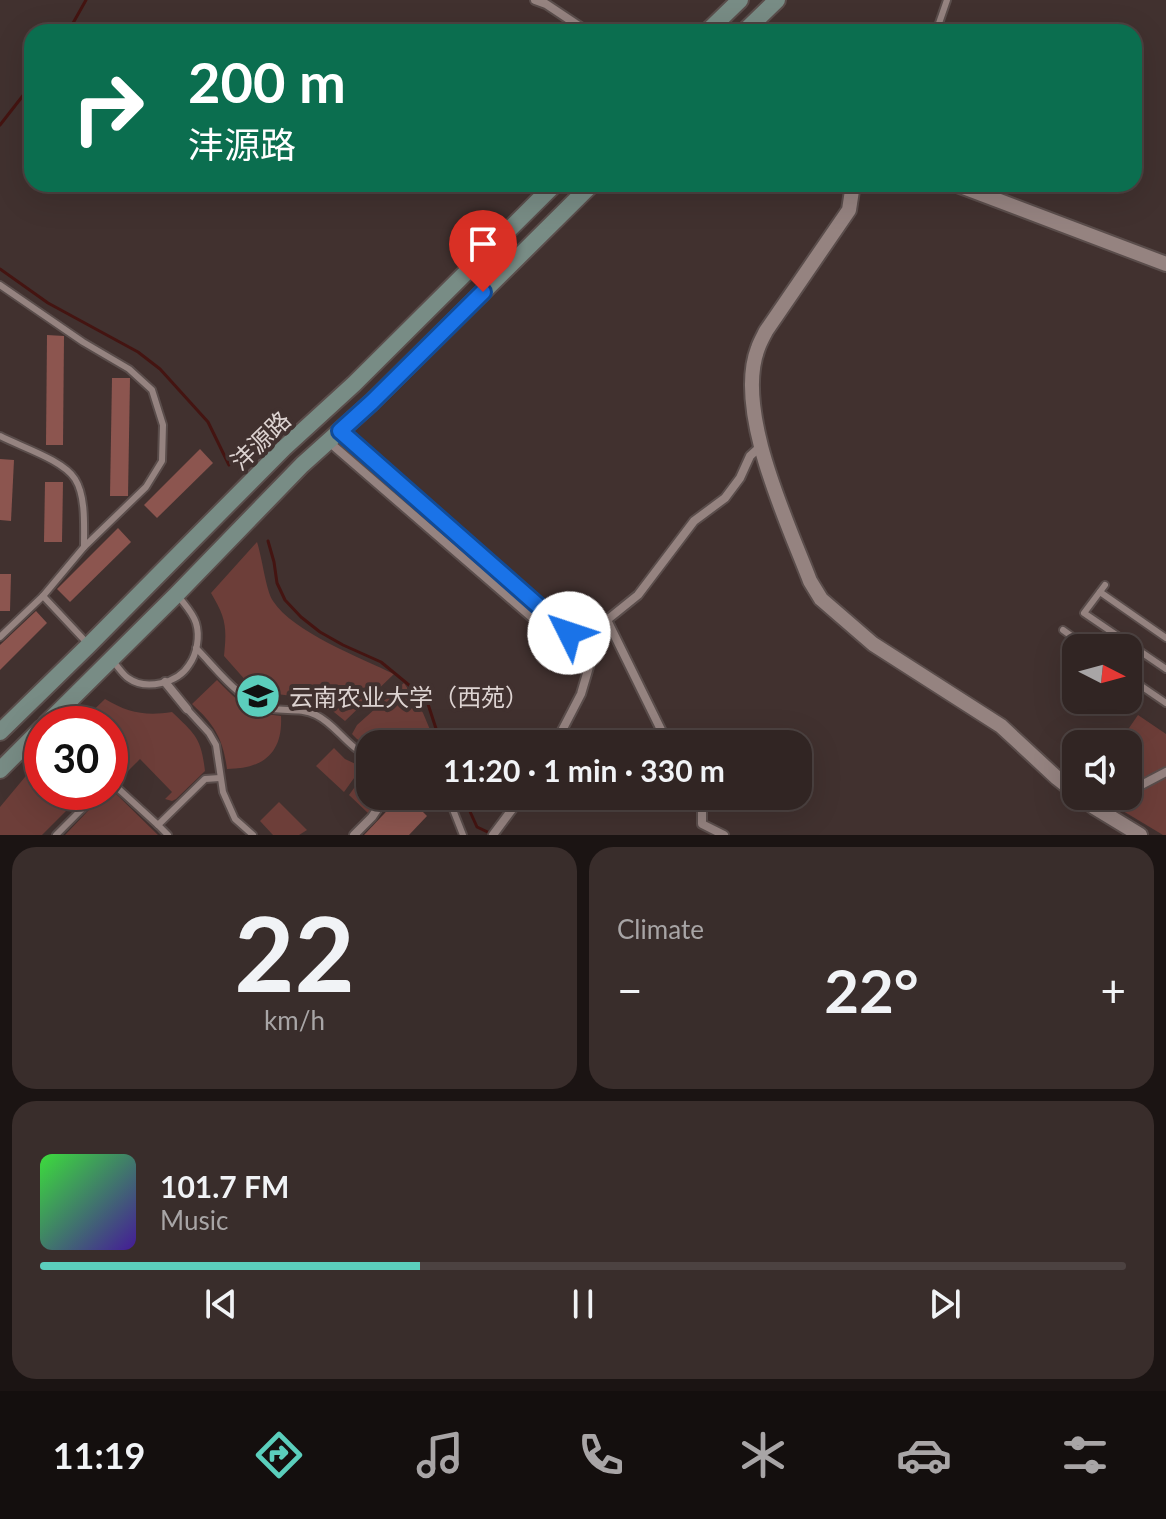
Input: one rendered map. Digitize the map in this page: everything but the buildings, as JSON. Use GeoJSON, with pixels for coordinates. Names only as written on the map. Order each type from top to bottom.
{"type":"FeatureCollection","features":[{"type":"Feature","properties":{"kind":"main road"},"geometry":{"type":"LineString","coordinates":[[715,24],[740,0]]}},
{"type":"Feature","properties":{"kind":"main road"},"geometry":{"type":"LineString","coordinates":[[752,24],[777,0]]}},
{"type":"Feature","properties":{"kind":"main road","name":"沣源路"},"geometry":{"type":"LineString","coordinates":[[0,732],[284,448],[354,384],[547,192]]}},
{"type":"Feature","properties":{"kind":"main road","name":"沣源路"},"geometry":{"type":"LineString","coordinates":[[64,706],[302,465],[372,402],[584,192]]}},
{"type":"Feature","properties":{"kind":"main road"},"geometry":{"type":"LineString","coordinates":[[354,384],[352,394],[355,400],[365,405],[372,402]]}},
{"type":"Feature","properties":{"kind":"main road"},"geometry":{"type":"LineString","coordinates":[[317,418],[323,415],[333,419],[337,429],[334,436]]}},
{"type":"Feature","properties":{"kind":"main road","name":"沣源路"},"geometry":{"type":"LineString","coordinates":[[0,770],[24,746]]}},
{"type":"Feature","properties":{"kind":"street"},"geometry":{"type":"LineString","coordinates":[[535,0],[576,24]]}},
{"type":"Feature","properties":{"kind":"street"},"geometry":{"type":"LineString","coordinates":[[852,192],[849,210],[766,331],[757,349],[753,370],[753,402],[764,459],[810,581],[821,599],[873,644],[1001,726],[1062,782]]}},
{"type":"Feature","properties":{"kind":"street"},"geometry":{"type":"LineString","coordinates":[[976,192],[1166,264]]}},
{"type":"Feature","properties":{"kind":"street"},"geometry":{"type":"LineString","coordinates":[[334,436],[587,665],[603,640],[607,620],[638,595],[694,521],[725,498],[740,478],[750,456],[761,446]]}},
{"type":"Feature","properties":{"kind":"street"},"geometry":{"type":"LineString","coordinates":[[334,436],[591,653],[581,694],[562,730]]}},
{"type":"Feature","properties":{"kind":"street"},"geometry":{"type":"LineString","coordinates":[[607,620],[661,730]]}},
{"type":"Feature","properties":{"kind":"street"},"geometry":{"type":"LineString","coordinates":[[165,682],[187,709]]}},
{"type":"Feature","properties":{"kind":"street"},"geometry":{"type":"LineString","coordinates":[[1142,785],[1166,772]]}},
{"type":"Feature","properties":{"kind":"street"},"geometry":{"type":"LineString","coordinates":[[354,835],[377,810]]}},
{"type":"Feature","properties":{"kind":"street"},"geometry":{"type":"LineString","coordinates":[[493,835],[512,810]]}},
{"type":"Feature","properties":{"kind":"street"},"geometry":{"type":"LineString","coordinates":[[702,810],[702,824],[724,835]]}},
{"type":"Feature","properties":{"kind":"street"},"geometry":{"type":"LineString","coordinates":[[1099,810],[1140,835]]}},
{"type":"Feature","properties":{"kind":"lane"},"geometry":{"type":"LineString","coordinates":[[939,24],[947,0]]}},
{"type":"Feature","properties":{"kind":"lane"},"geometry":{"type":"LineString","coordinates":[[0,285],[83,342],[129,369],[152,390],[163,425],[162,461],[146,487],[84,547],[43,596],[0,637]]}},
{"type":"Feature","properties":{"kind":"lane"},"geometry":{"type":"LineString","coordinates":[[0,436],[59,463],[76,480],[83,506],[84,547]]}},
{"type":"Feature","properties":{"kind":"lane"},"geometry":{"type":"LineString","coordinates":[[1166,638],[1103,589],[1084,613],[1166,669]]}},
{"type":"Feature","properties":{"kind":"lane"},"geometry":{"type":"LineString","coordinates":[[111,659],[127,678],[137,683],[154,685],[181,675],[190,665],[198,637],[196,622],[176,595]]}},
{"type":"Feature","properties":{"kind":"lane"},"geometry":{"type":"LineString","coordinates":[[43,596],[89,645]]}},
{"type":"Feature","properties":{"kind":"lane"},"geometry":{"type":"LineString","coordinates":[[1063,630],[1069,634]]}},
{"type":"Feature","properties":{"kind":"lane"},"geometry":{"type":"LineString","coordinates":[[196,648],[244,696],[273,709],[304,711],[318,716],[356,748]]}},
{"type":"Feature","properties":{"kind":"lane"},"geometry":{"type":"LineString","coordinates":[[1142,687],[1166,703]]}},
{"type":"Feature","properties":{"kind":"lane"},"geometry":{"type":"LineString","coordinates":[[187,709],[216,745],[223,792],[235,819],[253,835]]}},
{"type":"Feature","properties":{"kind":"lane"},"geometry":{"type":"LineString","coordinates":[[158,825],[205,779],[220,778]]}},
{"type":"Feature","properties":{"kind":"lane"},"geometry":{"type":"LineString","coordinates":[[128,798],[168,835]]}},
{"type":"Feature","properties":{"kind":"lane"},"geometry":{"type":"LineString","coordinates":[[56,835],[81,810]]}},
{"type":"Feature","properties":{"kind":"lane"},"geometry":{"type":"LineString","coordinates":[[453,810],[463,835]]}},
{"type":"Feature","properties":{"kind":"shaded area"},"geometry":{"type":"Polygon","coordinates":[[[257,542],[271,596],[283,612],[311,634],[394,674],[345,721],[324,704],[309,698],[260,692],[224,656],[224,623],[211,593],[257,542]]]}},
{"type":"Feature","properties":{"kind":"shaded area"},"geometry":{"type":"Polygon","coordinates":[[[217,680],[245,705],[281,716],[281,729],[274,749],[260,762],[227,769],[217,733],[192,704],[217,680]]]}},
{"type":"Feature","properties":{"kind":"shaded area"},"geometry":{"type":"Polygon","coordinates":[[[404,683],[430,730],[356,730],[356,738],[352,734],[357,725],[404,683]]]}},
{"type":"Feature","properties":{"kind":"shaded area"},"geometry":{"type":"Polygon","coordinates":[[[105,699],[118,706],[98,706],[105,699]]]}},
{"type":"Feature","properties":{"kind":"shaded area"},"geometry":{"type":"Polygon","coordinates":[[[128,710],[154,714],[172,712],[196,738],[205,771],[172,801],[165,799],[172,792],[140,759],[128,771],[128,710]]]}},
{"type":"Feature","properties":{"kind":"shaded area"},"geometry":{"type":"Polygon","coordinates":[[[1138,715],[1166,734],[1166,835],[1121,810],[1142,810],[1142,730],[1128,730],[1138,715]]]}},
{"type":"Feature","properties":{"kind":"shaded area"},"geometry":{"type":"Polygon","coordinates":[[[334,748],[356,764],[356,775],[344,792],[316,766],[334,748]]]}},
{"type":"Feature","properties":{"kind":"shaded area"},"geometry":{"type":"Polygon","coordinates":[[[24,778],[24,810],[67,810],[42,835],[0,835],[0,807],[24,778]]]}},
{"type":"Feature","properties":{"kind":"shaded area"},"geometry":{"type":"Polygon","coordinates":[[[356,785],[356,802],[349,795],[356,785]]]}},
{"type":"Feature","properties":{"kind":"shaded area"},"geometry":{"type":"Polygon","coordinates":[[[279,802],[307,830],[299,835],[273,835],[260,821],[279,802]]]}},
{"type":"Feature","properties":{"kind":"shaded area"},"geometry":{"type":"Polygon","coordinates":[[[128,806],[158,835],[65,835],[89,810],[128,810],[128,806]]]}},
{"type":"Feature","properties":{"kind":"waterway"},"geometry":{"type":"LineString","coordinates":[[72,24],[86,0]]}},
{"type":"Feature","properties":{"kind":"waterway"},"geometry":{"type":"LineString","coordinates":[[0,125],[24,94]]}},
{"type":"Feature","properties":{"kind":"waterway"},"geometry":{"type":"LineString","coordinates":[[0,269],[48,303],[138,352],[160,369],[208,422],[229,465]]}},
{"type":"Feature","properties":{"kind":"waterway"},"geometry":{"type":"LineString","coordinates":[[268,541],[277,583],[285,600],[320,632],[381,662],[415,690],[428,704],[436,730]]}},
{"type":"Feature","properties":{"kind":"waterway"},"geometry":{"type":"LineString","coordinates":[[469,810],[477,827],[492,834]]}},
{"type":"Feature","properties":{"kind":"place","name":"云南农业大学（西苑）"},"geometry":{"type":"Point","coordinates":[258,696]}},
{"type":"Feature","properties":{"kind":"route"},"geometry":{"type":"LineString","coordinates":[[483,292],[340,431],[569,633]]}}]}
